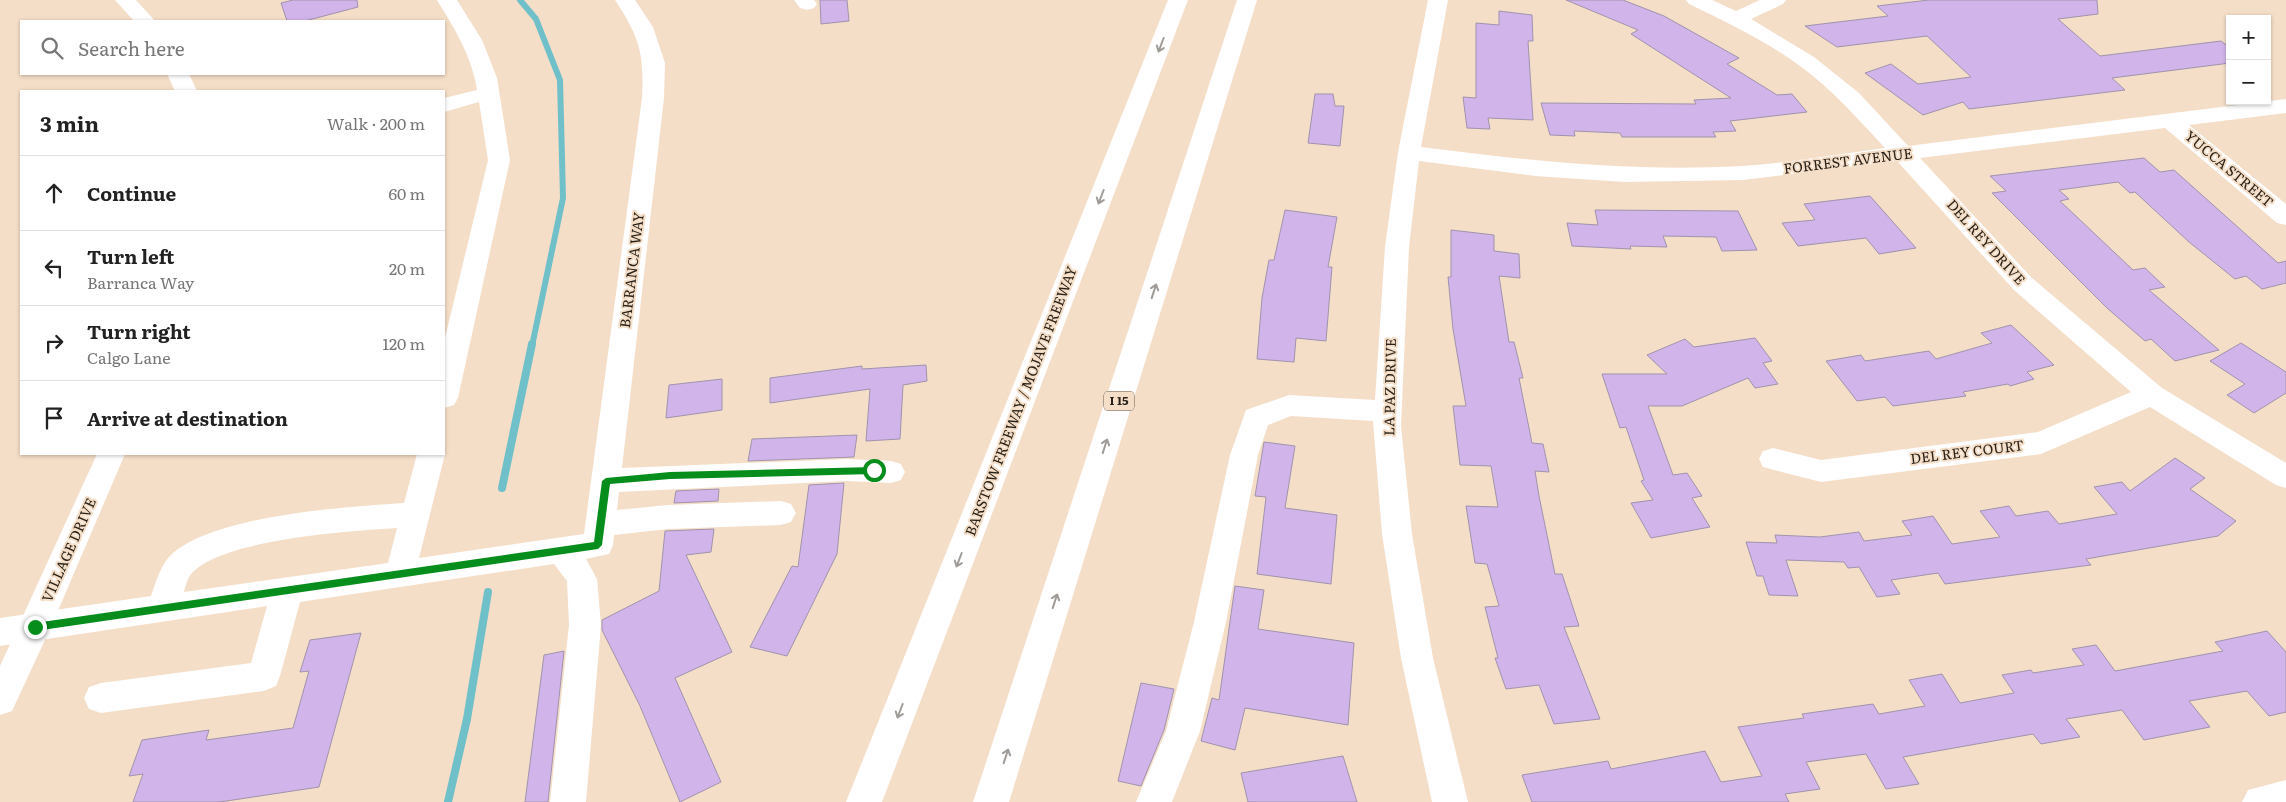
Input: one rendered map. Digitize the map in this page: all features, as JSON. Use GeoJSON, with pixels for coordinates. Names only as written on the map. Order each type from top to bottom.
{"type":"FeatureCollection","features":[{"type":"Feature","properties":{"kind":"main road"},"geometry":{"type":"LineString","coordinates":[[125,0],[144,20]]}},
{"type":"Feature","properties":{"kind":"main road"},"geometry":{"type":"LineString","coordinates":[[445,394],[499,160],[486,78],[472,40],[447,0]]}},
{"type":"Feature","properties":{"kind":"main road","name":"BARRANCA WAY"},"geometry":{"type":"LineString","coordinates":[[600,534],[653,98],[654,63],[643,27],[626,0]]}},
{"type":"Feature","properties":{"kind":"main road","name":"BARSTOW FREEWAY / MOJAVE FREEWAY"},"geometry":{"type":"LineString","coordinates":[[862,802],[1178,0]]}},
{"type":"Feature","properties":{"kind":"main road","name":"I 15"},"geometry":{"type":"LineString","coordinates":[[991,802],[1247,0]]}},
{"type":"Feature","properties":{"kind":"main road","name":"LA PAZ DRIVE"},"geometry":{"type":"LineString","coordinates":[[1438,0],[1409,152],[1397,246],[1387,426],[1397,534],[1417,658],[1450,802]]}},
{"type":"Feature","properties":{"kind":"main road","name":"DEL REY DRIVE"},"geometry":{"type":"LineString","coordinates":[[1696,0],[1736,19],[1807,62],[1852,98],[1906,154],[2023,284],[2152,395],[2286,477]]}},
{"type":"Feature","properties":{"kind":"main road"},"geometry":{"type":"LineString","coordinates":[[1736,19],[1776,0]]}},
{"type":"Feature","properties":{"kind":"main road"},"geometry":{"type":"LineString","coordinates":[[178,75],[186,90]]}},
{"type":"Feature","properties":{"kind":"main road"},"geometry":{"type":"LineString","coordinates":[[445,104],[489,93]]}},
{"type":"Feature","properties":{"kind":"main road","name":"FORREST AVENUE"},"geometry":{"type":"LineString","coordinates":[[1409,152],[1535,169],[1625,174],[1743,174],[2286,106]]}},
{"type":"Feature","properties":{"kind":"main road","name":"YUCCA STREET"},"geometry":{"type":"LineString","coordinates":[[2171,121],[2286,217]]}},
{"type":"Feature","properties":{"kind":"main road","name":"DEL REY COURT"},"geometry":{"type":"LineString","coordinates":[[1773,458],[1821,471],[2041,443],[2152,395]]}},
{"type":"Feature","properties":{"kind":"main road"},"geometry":{"type":"LineString","coordinates":[[1154,802],[1183,731],[1210,622],[1244,455],[1256,418],[1289,405],[1388,411]]}},
{"type":"Feature","properties":{"kind":"main road","name":"VILLAGE DRIVE"},"geometry":{"type":"LineString","coordinates":[[0,700],[35,627],[111,455]]}},
{"type":"Feature","properties":{"kind":"main road"},"geometry":{"type":"LineString","coordinates":[[400,574],[431,455]]}},
{"type":"Feature","properties":{"kind":"main road"},"geometry":{"type":"LineString","coordinates":[[606,481],[670,476],[847,470],[891,472]]}},
{"type":"Feature","properties":{"kind":"main road"},"geometry":{"type":"LineString","coordinates":[[0,632],[560,550],[600,534],[668,517],[781,513]]}},
{"type":"Feature","properties":{"kind":"main road"},"geometry":{"type":"LineString","coordinates":[[163,608],[178,567],[198,552],[239,536],[324,522],[417,514]]}},
{"type":"Feature","properties":{"kind":"main road"},"geometry":{"type":"LineString","coordinates":[[560,550],[573,564],[582,579],[585,625],[568,802]]}},
{"type":"Feature","properties":{"kind":"main road"},"geometry":{"type":"LineString","coordinates":[[101,698],[264,676],[287,590]]}},
{"type":"Feature","properties":{"kind":"main road"},"geometry":{"type":"LineString","coordinates":[[2260,802],[2286,797]]}},
{"type":"Feature","properties":{"kind":"building"},"geometry":{"type":"Polygon","coordinates":[[[293,0],[357,0],[358,7],[309,20],[287,20],[281,3],[293,0]]]}},
{"type":"Feature","properties":{"kind":"building"},"geometry":{"type":"Polygon","coordinates":[[[820,0],[847,0],[849,21],[821,24],[820,0]]]}},
{"type":"Feature","properties":{"kind":"building"},"geometry":{"type":"Polygon","coordinates":[[[1566,0],[1623,0],[1664,16],[1739,58],[1727,64],[1777,95],[1792,94],[1807,112],[1730,121],[1736,131],[1713,132],[1716,137],[1622,137],[1620,133],[1574,131],[1575,136],[1550,135],[1541,103],[1696,104],[1694,100],[1731,98],[1631,34],[1638,30],[1566,0]]]}},
{"type":"Feature","properties":{"kind":"building"},"geometry":{"type":"Polygon","coordinates":[[[1929,0],[2097,0],[2098,14],[2058,19],[2100,56],[2221,41],[2226,45],[2226,64],[2112,78],[2125,90],[1969,109],[1963,102],[1923,115],[1865,73],[1891,64],[1918,84],[1971,77],[1927,36],[1837,47],[1805,26],[1888,16],[1877,6],[1929,0]]]}},
{"type":"Feature","properties":{"kind":"building"},"geometry":{"type":"Polygon","coordinates":[[[1499,11],[1532,15],[1533,41],[1528,41],[1533,120],[1488,118],[1490,129],[1467,128],[1463,97],[1476,98],[1476,23],[1499,25],[1499,11]]]}},
{"type":"Feature","properties":{"kind":"building"},"geometry":{"type":"Polygon","coordinates":[[[1315,94],[1333,94],[1335,106],[1344,106],[1340,146],[1308,143],[1315,94]]]}},
{"type":"Feature","properties":{"kind":"building"},"geometry":{"type":"Polygon","coordinates":[[[2144,158],[2160,172],[2174,170],[2278,263],[2286,261],[2286,283],[2262,289],[2246,276],[2235,279],[2189,242],[2135,192],[2130,193],[2118,182],[2059,190],[2069,199],[2060,201],[2133,270],[2145,268],[2165,287],[2149,290],[2219,350],[2175,361],[2151,339],[2145,341],[2107,308],[1992,193],[2006,191],[1990,176],[2144,158]]]}},
{"type":"Feature","properties":{"kind":"building"},"geometry":{"type":"Polygon","coordinates":[[[1870,196],[1916,248],[1879,254],[1866,238],[1798,246],[1782,223],[1815,220],[1804,204],[1870,196]]]}},
{"type":"Feature","properties":{"kind":"building"},"geometry":{"type":"Polygon","coordinates":[[[1285,210],[1337,217],[1328,267],[1332,267],[1326,341],[1296,338],[1294,362],[1257,359],[1262,298],[1269,260],[1274,260],[1285,210]]]}},
{"type":"Feature","properties":{"kind":"building"},"geometry":{"type":"Polygon","coordinates":[[[1595,210],[1738,211],[1757,250],[1722,251],[1716,237],[1663,236],[1667,247],[1630,246],[1631,249],[1572,246],[1567,223],[1598,225],[1595,210]]]}},
{"type":"Feature","properties":{"kind":"building"},"geometry":{"type":"Polygon","coordinates":[[[1451,230],[1494,235],[1494,251],[1519,254],[1520,278],[1499,276],[1509,342],[1514,342],[1523,378],[1519,378],[1532,443],[1543,444],[1549,472],[1535,471],[1555,574],[1562,574],[1579,626],[1564,627],[1600,719],[1554,724],[1539,685],[1506,689],[1495,658],[1498,658],[1485,607],[1499,606],[1487,564],[1475,563],[1466,506],[1498,507],[1491,466],[1460,465],[1453,406],[1466,406],[1453,329],[1448,277],[1451,277],[1451,230]]]}},
{"type":"Feature","properties":{"kind":"building"},"geometry":{"type":"Polygon","coordinates":[[[2011,325],[2054,365],[2027,372],[2034,379],[2010,386],[2008,384],[1963,392],[1966,396],[1893,406],[1885,397],[1857,401],[1826,361],[1861,355],[1865,361],[1929,351],[1936,359],[1992,343],[1981,333],[2011,325]]]}},
{"type":"Feature","properties":{"kind":"building"},"geometry":{"type":"Polygon","coordinates":[[[1755,338],[1772,361],[1763,363],[1778,384],[1755,388],[1748,378],[1682,406],[1648,406],[1673,475],[1687,473],[1702,496],[1692,498],[1710,527],[1651,538],[1631,503],[1653,500],[1641,481],[1644,480],[1626,427],[1620,428],[1602,374],[1667,374],[1647,355],[1685,339],[1694,347],[1755,338]]]}},
{"type":"Feature","properties":{"kind":"building"},"geometry":{"type":"Polygon","coordinates":[[[2241,343],[2286,372],[2286,393],[2254,413],[2227,395],[2245,384],[2210,361],[2241,343]]]}},
{"type":"Feature","properties":{"kind":"building"},"geometry":{"type":"Polygon","coordinates":[[[926,365],[927,381],[903,385],[900,439],[866,441],[870,389],[770,403],[770,378],[862,366],[862,369],[926,365]]]}},
{"type":"Feature","properties":{"kind":"building"},"geometry":{"type":"Polygon","coordinates":[[[722,379],[722,410],[666,418],[669,385],[722,379]]]}},
{"type":"Feature","properties":{"kind":"building"},"geometry":{"type":"Polygon","coordinates":[[[857,435],[854,457],[748,461],[752,439],[857,435]]]}},
{"type":"Feature","properties":{"kind":"building"},"geometry":{"type":"Polygon","coordinates":[[[1264,442],[1295,446],[1285,508],[1337,515],[1331,584],[1257,574],[1266,497],[1255,496],[1264,442]]]}},
{"type":"Feature","properties":{"kind":"building"},"geometry":{"type":"Polygon","coordinates":[[[2175,458],[2205,478],[2190,489],[2236,521],[2218,536],[2086,559],[2091,565],[1945,584],[1938,573],[1891,580],[1900,594],[1877,597],[1859,567],[1848,568],[1844,562],[1786,560],[1798,596],[1769,595],[1763,576],[1757,576],[1746,542],[1777,543],[1775,535],[1820,537],[1859,532],[1864,541],[1912,535],[1902,521],[1933,516],[1952,544],[2000,537],[1980,511],[2009,506],[2016,516],[2048,511],[2059,524],[2117,514],[2094,487],[2122,482],[2130,491],[2175,458]]]}},
{"type":"Feature","properties":{"kind":"building"},"geometry":{"type":"Polygon","coordinates":[[[844,483],[837,554],[787,656],[750,647],[792,566],[798,567],[809,485],[844,483]]]}},
{"type":"Feature","properties":{"kind":"building"},"geometry":{"type":"Polygon","coordinates":[[[719,489],[718,501],[674,503],[676,491],[719,489]]]}},
{"type":"Feature","properties":{"kind":"building"},"geometry":{"type":"Polygon","coordinates":[[[714,529],[711,552],[686,555],[732,652],[675,678],[721,782],[680,802],[640,706],[602,630],[602,620],[659,591],[665,531],[714,529]]]}},
{"type":"Feature","properties":{"kind":"building"},"geometry":{"type":"Polygon","coordinates":[[[1235,586],[1264,590],[1258,629],[1354,643],[1348,725],[1245,708],[1235,750],[1201,741],[1212,698],[1219,700],[1235,586]]]}},
{"type":"Feature","properties":{"kind":"building"},"geometry":{"type":"Polygon","coordinates":[[[2267,631],[2286,652],[2286,712],[2269,716],[2247,691],[2189,701],[2210,727],[2144,740],[2122,710],[2066,719],[2080,737],[2041,744],[2033,734],[1903,757],[1919,784],[1886,789],[1866,754],[1806,762],[1820,789],[1785,794],[1789,802],[1532,802],[1522,775],[1608,761],[1611,769],[1705,751],[1721,782],[1762,776],[1738,727],[1804,718],[1802,714],[1873,704],[1879,714],[1925,706],[1909,680],[1942,674],[1960,703],[2014,693],[2002,675],[2031,670],[2033,673],[2084,665],[2072,649],[2096,645],[2115,671],[2223,651],[2215,642],[2267,631]]]}},
{"type":"Feature","properties":{"kind":"building"},"geometry":{"type":"Polygon","coordinates":[[[361,633],[319,787],[220,802],[133,802],[143,774],[129,776],[142,740],[209,730],[206,740],[293,728],[309,671],[300,672],[310,640],[361,633]]]}},
{"type":"Feature","properties":{"kind":"building"},"geometry":{"type":"Polygon","coordinates":[[[564,651],[548,802],[525,802],[544,655],[564,651]]]}},
{"type":"Feature","properties":{"kind":"building"},"geometry":{"type":"Polygon","coordinates":[[[1141,683],[1174,689],[1164,730],[1141,786],[1118,781],[1141,683]]]}},
{"type":"Feature","properties":{"kind":"building"},"geometry":{"type":"Polygon","coordinates":[[[1343,756],[1357,802],[1248,802],[1241,773],[1343,756]]]}},
{"type":"Feature","properties":{"kind":"waterway"},"geometry":{"type":"LineString","coordinates":[[520,0],[536,19],[560,80],[563,198],[532,346]]}},
{"type":"Feature","properties":{"kind":"waterway"},"geometry":{"type":"LineString","coordinates":[[502,488],[532,344]]}},
{"type":"Feature","properties":{"kind":"waterway"},"geometry":{"type":"LineString","coordinates":[[448,802],[467,719],[488,592]]}},
{"type":"Feature","properties":{"kind":"route"},"geometry":{"type":"LineString","coordinates":[[35,627],[598,545],[606,481],[670,476],[874,470]]}}]}
